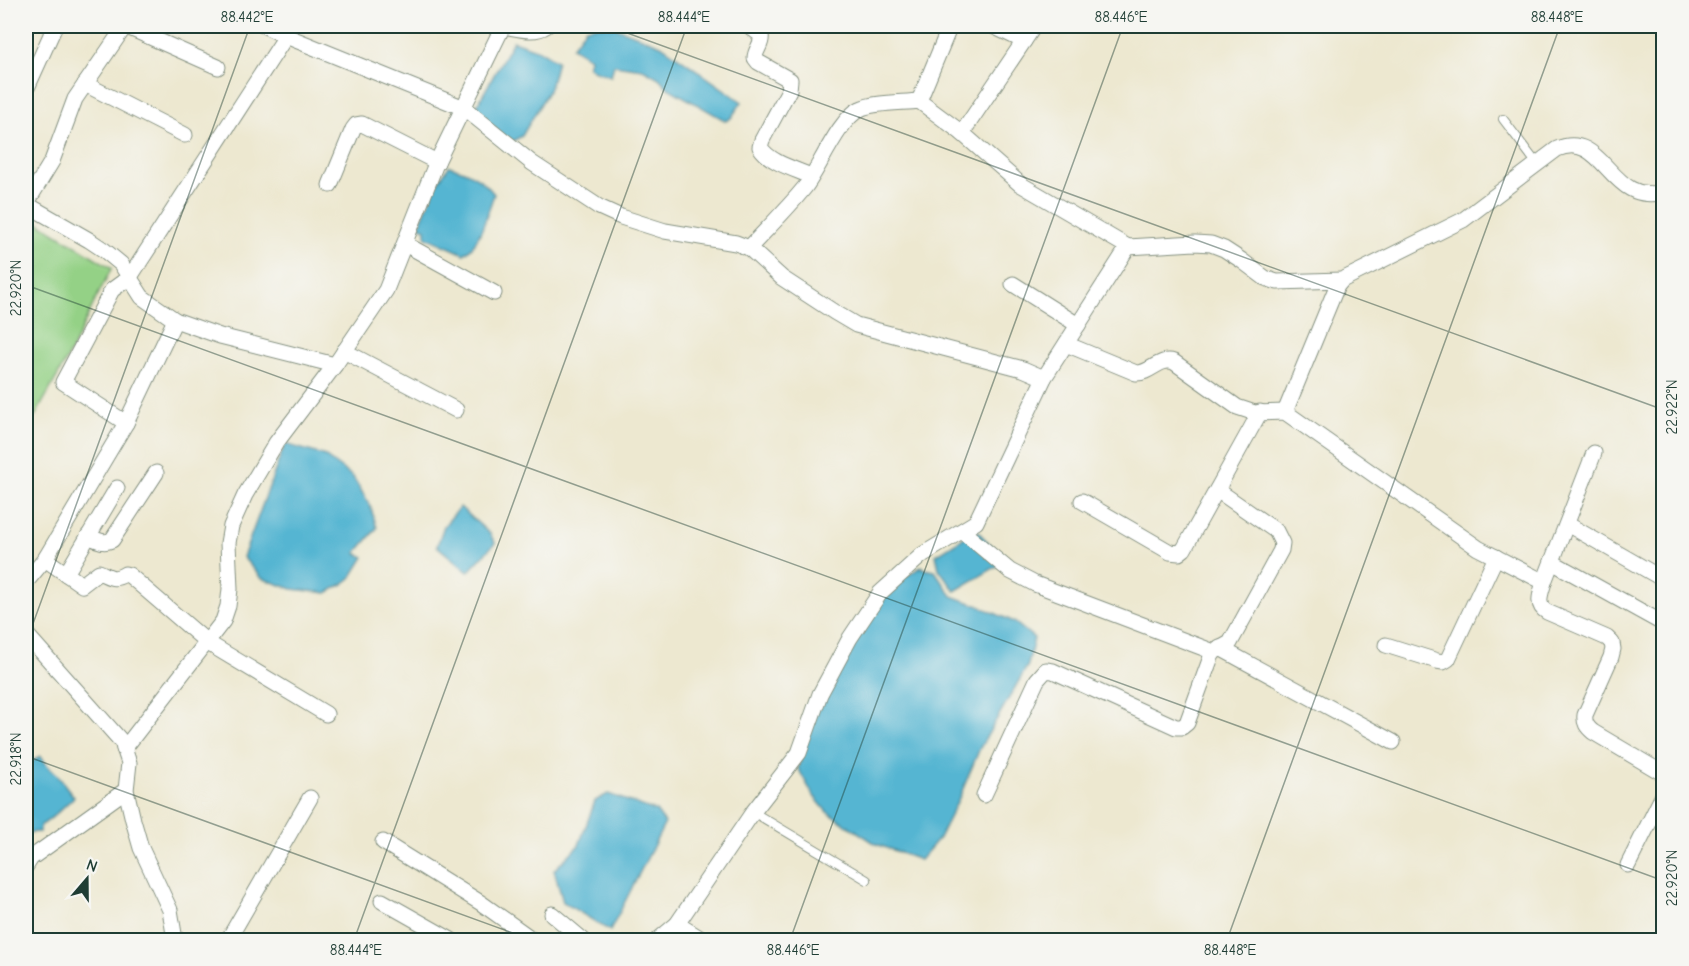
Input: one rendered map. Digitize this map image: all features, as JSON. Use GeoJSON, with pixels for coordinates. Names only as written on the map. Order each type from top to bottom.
{"type":"FeatureCollection","features":[{"type":"Feature","properties":{"kind":"street"},"geometry":{"type":"LineString","coordinates":[[26,90],[55,26]]}},
{"type":"Feature","properties":{"kind":"street"},"geometry":{"type":"LineString","coordinates":[[218,67],[125,26],[71,107],[52,161],[26,204],[104,250],[121,264],[142,297],[175,320],[220,336],[335,365]]}},
{"type":"Feature","properties":{"kind":"street"},"geometry":{"type":"LineString","coordinates":[[265,26],[464,108],[532,163],[599,207],[621,217],[665,231],[736,243],[749,248],[782,278],[856,325],[1023,369],[1044,378]]}},
{"type":"Feature","properties":{"kind":"street"},"geometry":{"type":"LineString","coordinates":[[124,749],[223,621],[230,589],[228,543],[231,526],[245,495],[276,443],[335,365],[386,290],[437,162],[503,26],[533,31],[546,26]]}},
{"type":"Feature","properties":{"kind":"street"},"geometry":{"type":"LineString","coordinates":[[749,26],[761,35],[762,41],[755,53],[758,62],[790,80],[789,90],[760,147],[770,158],[811,176]]}},
{"type":"Feature","properties":{"kind":"street"},"geometry":{"type":"LineString","coordinates":[[919,101],[950,26]]}},
{"type":"Feature","properties":{"kind":"street"},"geometry":{"type":"LineString","coordinates":[[993,26],[1024,41]]}},
{"type":"Feature","properties":{"kind":"street"},"geometry":{"type":"LineString","coordinates":[[962,132],[1034,26]]}},
{"type":"Feature","properties":{"kind":"street"},"geometry":{"type":"LineString","coordinates":[[126,423],[63,382],[112,291],[130,277],[286,36]]}},
{"type":"Feature","properties":{"kind":"street"},"geometry":{"type":"LineString","coordinates":[[85,84],[185,135]]}},
{"type":"Feature","properties":{"kind":"street"},"geometry":{"type":"LineString","coordinates":[[749,248],[801,192],[843,124],[852,114],[861,108],[871,106],[919,101],[962,132],[1020,184],[1128,247],[1211,244],[1224,249],[1265,278],[1277,282],[1342,280]]}},
{"type":"Feature","properties":{"kind":"street"},"geometry":{"type":"LineString","coordinates":[[330,184],[356,125],[362,124],[437,162]]}},
{"type":"Feature","properties":{"kind":"street"},"geometry":{"type":"LineString","coordinates":[[1285,412],[1337,286],[1342,280],[1456,224],[1557,149],[1565,145],[1583,147],[1632,190],[1650,195],[1664,193]]}},
{"type":"Feature","properties":{"kind":"street"},"geometry":{"type":"LineString","coordinates":[[405,244],[494,293]]}},
{"type":"Feature","properties":{"kind":"street"},"geometry":{"type":"LineString","coordinates":[[658,940],[676,924],[753,812],[799,753],[820,694],[850,638],[880,592],[922,555],[976,522],[1044,378],[1128,247]]}},
{"type":"Feature","properties":{"kind":"street"},"geometry":{"type":"LineString","coordinates":[[1013,284],[1078,325]]}},
{"type":"Feature","properties":{"kind":"street"},"geometry":{"type":"LineString","coordinates":[[26,582],[45,558],[126,423],[175,320]]}},
{"type":"Feature","properties":{"kind":"street"},"geometry":{"type":"LineString","coordinates":[[1066,344],[1136,373],[1141,373],[1168,360],[1245,411],[1285,412],[1470,542],[1544,582]]}},
{"type":"Feature","properties":{"kind":"street"},"geometry":{"type":"LineString","coordinates":[[344,351],[456,410]]}},
{"type":"Feature","properties":{"kind":"street"},"geometry":{"type":"LineString","coordinates":[[1082,501],[1175,554],[1179,553],[1184,549],[1260,412]]}},
{"type":"Feature","properties":{"kind":"street"},"geometry":{"type":"LineString","coordinates":[[1594,453],[1544,582],[1539,603],[1541,609],[1607,638],[1612,643],[1611,657],[1584,722],[1593,732],[1664,774]]}},
{"type":"Feature","properties":{"kind":"street"},"geometry":{"type":"LineString","coordinates":[[88,536],[107,542],[112,540],[156,473]]}},
{"type":"Feature","properties":{"kind":"street"},"geometry":{"type":"LineString","coordinates":[[66,574],[117,488]]}},
{"type":"Feature","properties":{"kind":"street"},"geometry":{"type":"LineString","coordinates":[[984,795],[1037,680],[1046,670],[1053,671],[1176,727],[1182,727],[1187,723],[1211,657],[1217,650],[1230,643],[1281,550],[1282,543],[1276,531],[1217,490]]}},
{"type":"Feature","properties":{"kind":"street"},"geometry":{"type":"LineString","coordinates":[[1567,524],[1661,578]]}},
{"type":"Feature","properties":{"kind":"street"},"geometry":{"type":"LineString","coordinates":[[962,531],[1010,570],[1035,584],[1217,650],[1393,741]]}},
{"type":"Feature","properties":{"kind":"street"},"geometry":{"type":"LineString","coordinates":[[1386,645],[1437,662],[1448,659],[1496,556]]}},
{"type":"Feature","properties":{"kind":"street"},"geometry":{"type":"LineString","coordinates":[[45,558],[82,585],[99,572],[112,579],[125,574],[129,575],[208,643],[326,714]]}},
{"type":"Feature","properties":{"kind":"street"},"geometry":{"type":"LineString","coordinates":[[1552,562],[1664,624]]}},
{"type":"Feature","properties":{"kind":"street"},"geometry":{"type":"LineString","coordinates":[[26,634],[122,742],[129,763],[126,790],[141,848],[170,910],[175,940]]}},
{"type":"Feature","properties":{"kind":"street"},"geometry":{"type":"LineString","coordinates":[[26,866],[31,858],[126,790]]}},
{"type":"Feature","properties":{"kind":"street"},"geometry":{"type":"LineString","coordinates":[[1628,865],[1664,793]]}},
{"type":"Feature","properties":{"kind":"street"},"geometry":{"type":"LineString","coordinates":[[228,940],[310,798]]}},
{"type":"Feature","properties":{"kind":"street"},"geometry":{"type":"LineString","coordinates":[[383,842],[481,903],[533,940]]}},
{"type":"Feature","properties":{"kind":"street"},"geometry":{"type":"LineString","coordinates":[[382,901],[452,940]]}},
{"type":"Feature","properties":{"kind":"street"},"geometry":{"type":"LineString","coordinates":[[552,914],[583,940]]}},
{"type":"Feature","properties":{"kind":"street"},"geometry":{"type":"LineString","coordinates":[[676,924],[703,940]]}},
{"type":"Feature","properties":{"kind":"lane"},"geometry":{"type":"LineString","coordinates":[[1503,119],[1537,164]]}},
{"type":"Feature","properties":{"kind":"lane"},"geometry":{"type":"LineString","coordinates":[[753,812],[867,880]]}},
{"type":"Feature","properties":{"kind":"green space"},"geometry":{"type":"Polygon","coordinates":[[[26,215],[112,268],[67,358],[26,432],[26,215]]]}},
{"type":"Feature","properties":{"kind":"water"},"geometry":{"type":"Polygon","coordinates":[[[612,26],[661,45],[742,102],[731,118],[726,121],[668,88],[659,78],[643,69],[614,65],[611,76],[593,70],[588,66],[590,58],[572,47],[586,28],[612,26]]]}},
{"type":"Feature","properties":{"kind":"water"},"geometry":{"type":"Polygon","coordinates":[[[513,41],[539,50],[557,61],[550,88],[522,136],[508,144],[475,109],[513,41]]]}},
{"type":"Feature","properties":{"kind":"water"},"geometry":{"type":"Polygon","coordinates":[[[449,166],[474,176],[494,194],[479,236],[470,250],[464,254],[426,237],[426,229],[419,226],[436,185],[449,166]]]}},
{"type":"Feature","properties":{"kind":"water"},"geometry":{"type":"Polygon","coordinates":[[[285,444],[323,455],[353,477],[370,505],[377,528],[356,553],[364,557],[351,578],[327,593],[292,589],[261,578],[243,557],[285,444]]]}},
{"type":"Feature","properties":{"kind":"water"},"geometry":{"type":"Polygon","coordinates":[[[460,507],[490,534],[495,543],[468,572],[437,546],[444,526],[460,507]]]}},
{"type":"Feature","properties":{"kind":"water"},"geometry":{"type":"Polygon","coordinates":[[[976,530],[996,550],[999,565],[955,591],[939,569],[936,555],[976,530]]]}},
{"type":"Feature","properties":{"kind":"water"},"geometry":{"type":"Polygon","coordinates":[[[922,566],[924,569],[935,571],[952,596],[1014,622],[1034,638],[1028,665],[980,748],[939,838],[920,860],[876,844],[827,812],[813,795],[798,768],[812,716],[880,593],[922,566]]]}},
{"type":"Feature","properties":{"kind":"water"},"geometry":{"type":"Polygon","coordinates":[[[40,756],[74,797],[41,825],[39,832],[26,833],[26,766],[40,756]]]}},
{"type":"Feature","properties":{"kind":"water"},"geometry":{"type":"Polygon","coordinates":[[[608,794],[656,811],[665,823],[610,931],[563,902],[554,870],[579,845],[595,801],[608,794]]]}}]}
